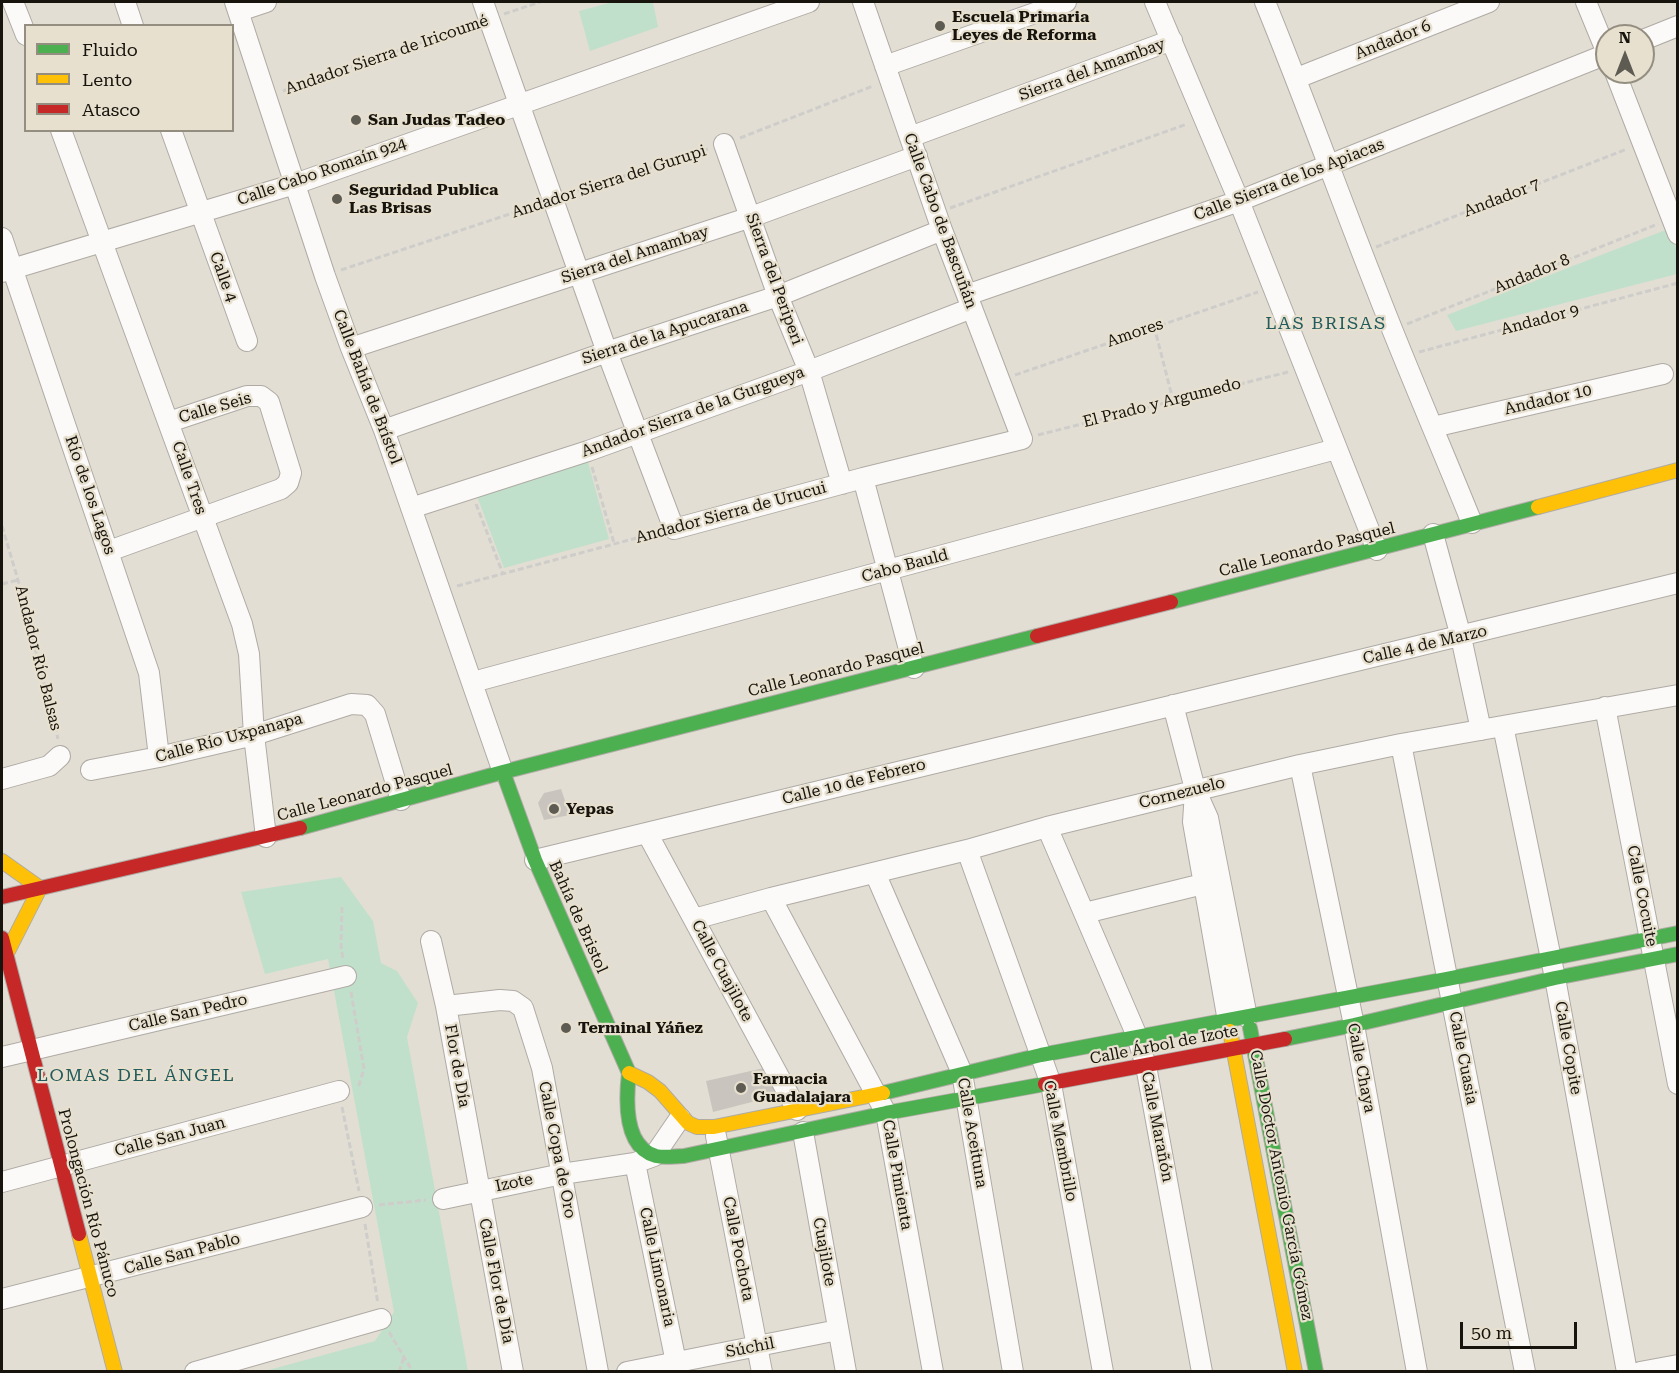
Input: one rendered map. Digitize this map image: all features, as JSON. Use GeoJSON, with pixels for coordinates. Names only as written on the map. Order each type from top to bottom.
{"type":"FeatureCollection","features":[{"type":"Feature","properties":{"kind":"street"},"geometry":{"type":"LineString","coordinates":[[13,2],[24,30]]}},
{"type":"Feature","properties":{"kind":"street"},"geometry":{"type":"LineString","coordinates":[[125,2],[132,24]]}},
{"type":"Feature","properties":{"kind":"street"},"geometry":{"type":"LineString","coordinates":[[237,6],[266,2]]}},
{"type":"Feature","properties":{"kind":"street","name":"Calle Cabo Romaín 924"},"geometry":{"type":"LineString","coordinates":[[7,271],[295,184],[808,2]]}},
{"type":"Feature","properties":{"kind":"street","name":"Calle Cabo de Bascuñán"},"geometry":{"type":"LineString","coordinates":[[863,2],[939,221],[1022,439]]}},
{"type":"Feature","properties":{"kind":"street"},"geometry":{"type":"LineString","coordinates":[[888,73],[1066,2]]}},
{"type":"Feature","properties":{"kind":"street"},"geometry":{"type":"LineString","coordinates":[[1155,2],[1239,201],[1303,368],[1377,550]]}},
{"type":"Feature","properties":{"kind":"street"},"geometry":{"type":"LineString","coordinates":[[1265,2],[1297,78],[1392,330],[1472,524]]}},
{"type":"Feature","properties":{"kind":"street","name":"Andador 6"},"geometry":{"type":"LineString","coordinates":[[1297,78],[1489,2]]}},
{"type":"Feature","properties":{"kind":"street"},"geometry":{"type":"LineString","coordinates":[[1586,2],[1595,24]]}},
{"type":"Feature","properties":{"kind":"street","name":"Calle Bahía de Brístol"},"geometry":{"type":"LineString","coordinates":[[237,6],[325,276],[384,430],[503,772]]}},
{"type":"Feature","properties":{"kind":"street"},"geometry":{"type":"LineString","coordinates":[[486,10],[674,529]]}},
{"type":"Feature","properties":{"kind":"street"},"geometry":{"type":"LineString","coordinates":[[1655,35],[1677,26]]}},
{"type":"Feature","properties":{"kind":"street","name":"Sierra del Amambay"},"geometry":{"type":"LineString","coordinates":[[351,348],[751,217],[913,146],[1172,40]]}},
{"type":"Feature","properties":{"kind":"street","name":"Calle Sierra de los Apiacas"},"geometry":{"type":"LineString","coordinates":[[969,302],[1239,201],[1595,58]]}},
{"type":"Feature","properties":{"kind":"street"},"geometry":{"type":"LineString","coordinates":[[1620,84],[1674,226]]}},
{"type":"Feature","properties":{"kind":"street","name":"Calle Tres"},"geometry":{"type":"LineString","coordinates":[[62,132],[242,624],[249,654],[254,735],[266,837]]}},
{"type":"Feature","properties":{"kind":"street","name":"Calle 4"},"geometry":{"type":"LineString","coordinates":[[172,132],[247,341]]}},
{"type":"Feature","properties":{"kind":"street","name":"Sierra del Periperi"},"geometry":{"type":"LineString","coordinates":[[724,144],[778,296],[809,371],[842,484]]}},
{"type":"Feature","properties":{"kind":"street","name":"Sierra de la Apucarana"},"geometry":{"type":"LineString","coordinates":[[384,430],[778,296],[939,221]]}},
{"type":"Feature","properties":{"kind":"street","name":"Río de los Lagos"},"geometry":{"type":"LineString","coordinates":[[2,238],[7,271],[109,551],[149,673],[159,757]]}},
{"type":"Feature","properties":{"kind":"street","name":"Andador Sierra de la Gurgueya"},"geometry":{"type":"LineString","coordinates":[[411,508],[588,451],[809,371],[969,302]]}},
{"type":"Feature","properties":{"kind":"street","name":"Andador 10"},"geometry":{"type":"LineString","coordinates":[[1433,427],[1662,374]]}},
{"type":"Feature","properties":{"kind":"street","name":"Calle Seis"},"geometry":{"type":"LineString","coordinates":[[169,422],[247,396],[261,396],[269,402],[291,473],[288,483],[280,489],[202,518]]}},
{"type":"Feature","properties":{"kind":"street","name":"Andador Sierra de Urucui"},"geometry":{"type":"LineString","coordinates":[[674,529],[863,478],[1022,439]]}},
{"type":"Feature","properties":{"kind":"street","name":"Cabo Bauld"},"geometry":{"type":"LineString","coordinates":[[473,682],[1336,449]]}},
{"type":"Feature","properties":{"kind":"street","name":"Calle Leonardo Pasquel"},"geometry":{"type":"LineString","coordinates":[[2,897],[266,837],[503,772],[1377,550],[1677,470]]}},
{"type":"Feature","properties":{"kind":"street"},"geometry":{"type":"LineString","coordinates":[[863,478],[914,668]]}},
{"type":"Feature","properties":{"kind":"street"},"geometry":{"type":"LineString","coordinates":[[109,551],[202,518]]}},
{"type":"Feature","properties":{"kind":"street"},"geometry":{"type":"LineString","coordinates":[[1433,534],[1461,637],[1481,730]]}},
{"type":"Feature","properties":{"kind":"street","name":"Calle 4 de Marzo"},"geometry":{"type":"LineString","coordinates":[[1173,705],[1677,583]]}},
{"type":"Feature","properties":{"kind":"street","name":"Cornezuelo"},"geometry":{"type":"LineString","coordinates":[[693,919],[1196,789],[1300,765],[1401,744],[1677,694]]}},
{"type":"Feature","properties":{"kind":"street","name":"Calle Río Uxpanapa"},"geometry":{"type":"LineString","coordinates":[[91,770],[254,735],[351,704],[367,705],[375,714],[401,800]]}},
{"type":"Feature","properties":{"kind":"street","name":"Calle Doctor Antonio García Gómez"},"geometry":{"type":"LineString","coordinates":[[1173,705],[1196,789],[1208,818],[1237,1019],[1233,1048],[1295,1371]]}},
{"type":"Feature","properties":{"kind":"street","name":"Calle 10 de Febrero"},"geometry":{"type":"LineString","coordinates":[[536,860],[1173,705]]}},
{"type":"Feature","properties":{"kind":"street","name":"Calle Cocuite"},"geometry":{"type":"LineString","coordinates":[[1605,707],[1677,1084]]}},
{"type":"Feature","properties":{"kind":"street","name":"Calle Copite"},"geometry":{"type":"LineString","coordinates":[[1503,726],[1553,968],[1627,1371]]}},
{"type":"Feature","properties":{"kind":"street","name":"Calle Cuasia"},"geometry":{"type":"LineString","coordinates":[[1401,744],[1525,1371]]}},
{"type":"Feature","properties":{"kind":"street"},"geometry":{"type":"LineString","coordinates":[[2,779],[50,766],[60,756]]}},
{"type":"Feature","properties":{"kind":"street","name":"Calle Chaya"},"geometry":{"type":"LineString","coordinates":[[1300,765],[1353,1025],[1417,1371]]}},
{"type":"Feature","properties":{"kind":"street","name":"Bahía de Bristol"},"geometry":{"type":"LineString","coordinates":[[503,772],[536,860],[629,1073],[627,1087],[629,1126],[643,1150],[654,1156]]}},
{"type":"Feature","properties":{"kind":"street","name":"Calle Doctor Antonio García Gómez"},"geometry":{"type":"LineString","coordinates":[[1196,789],[1193,822],[1203,884],[1237,1019],[1254,1044],[1316,1371]]}},
{"type":"Feature","properties":{"kind":"street","name":"Calle Marañón"},"geometry":{"type":"LineString","coordinates":[[1047,827],[1137,1036],[1146,1066],[1202,1371]]}},
{"type":"Feature","properties":{"kind":"street","name":"Calle Cuajilote"},"geometry":{"type":"LineString","coordinates":[[647,833],[797,1110]]}},
{"type":"Feature","properties":{"kind":"street","name":"Calle Membrillo"},"geometry":{"type":"LineString","coordinates":[[967,850],[1051,1084],[1103,1371]]}},
{"type":"Feature","properties":{"kind":"street"},"geometry":{"type":"LineString","coordinates":[[2,861],[40,888],[4,952]]}},
{"type":"Feature","properties":{"kind":"street","name":"Calle Aceituna"},"geometry":{"type":"LineString","coordinates":[[875,873],[962,1073],[1013,1371]]}},
{"type":"Feature","properties":{"kind":"street"},"geometry":{"type":"LineString","coordinates":[[1085,913],[1203,884]]}},
{"type":"Feature","properties":{"kind":"street","name":"Calle Pimienta"},"geometry":{"type":"LineString","coordinates":[[771,898],[886,1113],[933,1371]]}},
{"type":"Feature","properties":{"kind":"street","name":"Calle Árbol de Izote"},"geometry":{"type":"LineString","coordinates":[[654,1156],[684,1156],[886,1113],[1051,1084],[1353,1025],[1452,1003],[1553,968],[1650,938],[1677,933]]}},
{"type":"Feature","properties":{"kind":"street","name":"Prolongación Río Pánuco"},"geometry":{"type":"LineString","coordinates":[[2,938],[116,1371]]}},
{"type":"Feature","properties":{"kind":"street","name":"Flor de Día"},"geometry":{"type":"LineString","coordinates":[[431,941],[446,1006],[479,1191]]}},
{"type":"Feature","properties":{"kind":"street","name":"Calle Árbol de Izote"},"geometry":{"type":"LineString","coordinates":[[681,1118],[696,1127],[714,1127],[875,1095],[1041,1055],[1346,997],[1447,979],[1677,954]]}},
{"type":"Feature","properties":{"kind":"street","name":"Calle San Pedro"},"geometry":{"type":"LineString","coordinates":[[2,1057],[346,976]]}},
{"type":"Feature","properties":{"kind":"street","name":"Calle Copa de Oro"},"geometry":{"type":"LineString","coordinates":[[446,1006],[500,1000],[513,1001],[523,1008],[539,1055],[598,1371]]}},
{"type":"Feature","properties":{"kind":"street"},"geometry":{"type":"LineString","coordinates":[[629,1073],[642,1077],[666,1097],[681,1118],[654,1156]]}},
{"type":"Feature","properties":{"kind":"street","name":"Calle San Juan"},"geometry":{"type":"LineString","coordinates":[[2,1182],[339,1091]]}},
{"type":"Feature","properties":{"kind":"street","name":"Calle Pochota"},"geometry":{"type":"LineString","coordinates":[[714,1127],[762,1371]]}},
{"type":"Feature","properties":{"kind":"street","name":"Cuajilote"},"geometry":{"type":"LineString","coordinates":[[803,1132],[846,1371]]}},
{"type":"Feature","properties":{"kind":"street","name":"Izote"},"geometry":{"type":"LineString","coordinates":[[443,1198],[562,1174],[636,1163],[654,1156]]}},
{"type":"Feature","properties":{"kind":"street","name":"Calle Limonaria"},"geometry":{"type":"LineString","coordinates":[[636,1163],[677,1367]]}},
{"type":"Feature","properties":{"kind":"street","name":"Calle Flor de Día"},"geometry":{"type":"LineString","coordinates":[[479,1191],[513,1371]]}},
{"type":"Feature","properties":{"kind":"street","name":"Calle San Pablo"},"geometry":{"type":"LineString","coordinates":[[2,1299],[362,1207]]}},
{"type":"Feature","properties":{"kind":"street"},"geometry":{"type":"LineString","coordinates":[[195,1371],[381,1319]]}},
{"type":"Feature","properties":{"kind":"street","name":"Súchil"},"geometry":{"type":"LineString","coordinates":[[627,1371],[677,1367],[758,1346],[838,1330]]}},
{"type":"Feature","properties":{"kind":"street"},"geometry":{"type":"LineString","coordinates":[[1640,1371],[1677,1365]]}},
{"type":"Feature","properties":{"kind":"path","name":"Andador Sierra de Iricoumé"},"geometry":{"type":"LineString","coordinates":[[267,96],[486,10],[540,2]]}},
{"type":"Feature","properties":{"kind":"path","name":"Andador Sierra del Gurupi"},"geometry":{"type":"LineString","coordinates":[[325,276],[724,144],[888,73]]}},
{"type":"Feature","properties":{"kind":"path"},"geometry":{"type":"LineString","coordinates":[[939,221],[1203,119]]}},
{"type":"Feature","properties":{"kind":"path","name":"Andador 7"},"geometry":{"type":"LineString","coordinates":[[1362,252],[1643,143]]}},
{"type":"Feature","properties":{"kind":"path","name":"Andador 8"},"geometry":{"type":"LineString","coordinates":[[1392,330],[1674,226]]}},
{"type":"Feature","properties":{"kind":"path","name":"Andador 9"},"geometry":{"type":"LineString","coordinates":[[1403,357],[1677,283]]}},
{"type":"Feature","properties":{"kind":"path","name":"Amores"},"geometry":{"type":"LineString","coordinates":[[999,381],[1271,287]]}},
{"type":"Feature","properties":{"kind":"path"},"geometry":{"type":"LineString","coordinates":[[1154,326],[1173,400]]}},
{"type":"Feature","properties":{"kind":"path","name":"El Prado y Argumedo"},"geometry":{"type":"LineString","coordinates":[[1022,439],[1303,368]]}},
{"type":"Feature","properties":{"kind":"path"},"geometry":{"type":"LineString","coordinates":[[588,451],[614,543]]}},
{"type":"Feature","properties":{"kind":"path"},"geometry":{"type":"LineString","coordinates":[[470,489],[503,574]]}},
{"type":"Feature","properties":{"kind":"path","name":"Andador Río Balsas"},"geometry":{"type":"LineString","coordinates":[[2,526],[58,737],[60,756]]}},
{"type":"Feature","properties":{"kind":"path","name":"Andador Sierra de Urucui"},"geometry":{"type":"LineString","coordinates":[[440,590],[674,529]]}},
{"type":"Feature","properties":{"kind":"path"},"geometry":{"type":"LineString","coordinates":[[2,584],[18,580]]}},
{"type":"Feature","properties":{"kind":"path"},"geometry":{"type":"LineString","coordinates":[[342,907],[341,945],[346,976],[354,999],[364,1070],[359,1085],[339,1091],[381,1319],[412,1371]]}},
{"type":"Feature","properties":{"kind":"path"},"geometry":{"type":"LineString","coordinates":[[362,1207],[443,1198]]}},
{"type":"Feature","properties":{"kind":"path"},"geometry":{"type":"LineString","coordinates":[[399,1371],[404,1357]]}},
{"type":"Feature","properties":{"kind":"green space"},"geometry":{"type":"Polygon","coordinates":[[[613,2],[653,2],[658,27],[590,51],[579,11],[613,2]]]}},
{"type":"Feature","properties":{"kind":"green space"},"geometry":{"type":"Polygon","coordinates":[[[1668,229],[1677,250],[1677,274],[1456,331],[1447,315],[1668,229]]]}},
{"type":"Feature","properties":{"kind":"green space"},"geometry":{"type":"Polygon","coordinates":[[[586,455],[609,539],[504,568],[475,491],[586,455]]]}},
{"type":"Feature","properties":{"kind":"green space"},"geometry":{"type":"Polygon","coordinates":[[[341,877],[373,921],[381,963],[397,971],[418,1003],[407,1037],[468,1371],[265,1371],[375,1341],[394,1312],[328,959],[265,974],[241,892],[341,877]]]}},
{"type":"Feature","properties":{"kind":"building","name":"Yepas"},"geometry":{"type":"Polygon","coordinates":[[[561,789],[570,815],[544,820],[538,803],[544,793],[561,789]]]}},
{"type":"Feature","properties":{"kind":"building","name":"Farmacia Guadalajara"},"geometry":{"type":"Polygon","coordinates":[[[764,1068],[779,1095],[713,1112],[706,1081],[764,1068]]]}},
{"type":"Feature","properties":{"kind":"traffic: fast"},"geometry":{"type":"LineString","coordinates":[[1171,602],[1538,507]]}},
{"type":"Feature","properties":{"kind":"traffic: fast"},"geometry":{"type":"LineString","coordinates":[[300,828],[503,772],[1037,636]]}},
{"type":"Feature","properties":{"kind":"traffic: fast"},"geometry":{"type":"LineString","coordinates":[[503,772],[535,860],[629,1073],[627,1096],[629,1121],[637,1143],[645,1151],[659,1157],[684,1156],[886,1113],[1045,1084]]}},
{"type":"Feature","properties":{"kind":"traffic: fast"},"geometry":{"type":"LineString","coordinates":[[883,1093],[1041,1055],[1678,933]]}},
{"type":"Feature","properties":{"kind":"traffic: fast"},"geometry":{"type":"LineString","coordinates":[[1285,1039],[1555,978],[1678,954]]}},
{"type":"Feature","properties":{"kind":"traffic: fast"},"geometry":{"type":"LineString","coordinates":[[1250,1028],[1316,1372]]}},
{"type":"Feature","properties":{"kind":"traffic: slow"},"geometry":{"type":"LineString","coordinates":[[1538,507],[1678,470]]}},
{"type":"Feature","properties":{"kind":"traffic: slow"},"geometry":{"type":"LineString","coordinates":[[2,861],[40,888],[7,953],[2,950]]}},
{"type":"Feature","properties":{"kind":"traffic: slow"},"geometry":{"type":"LineString","coordinates":[[1230,1031],[1295,1372]]}},
{"type":"Feature","properties":{"kind":"traffic: slow"},"geometry":{"type":"LineString","coordinates":[[629,1073],[660,1091],[688,1123],[697,1127],[714,1127],[883,1093]]}},
{"type":"Feature","properties":{"kind":"traffic: slow"},"geometry":{"type":"LineString","coordinates":[[79,1234],[115,1372]]}},
{"type":"Feature","properties":{"kind":"traffic: jam"},"geometry":{"type":"LineString","coordinates":[[1037,636],[1171,602]]}},
{"type":"Feature","properties":{"kind":"traffic: jam"},"geometry":{"type":"LineString","coordinates":[[2,897],[300,828]]}},
{"type":"Feature","properties":{"kind":"traffic: jam"},"geometry":{"type":"LineString","coordinates":[[2,938],[79,1234]]}},
{"type":"Feature","properties":{"kind":"traffic: jam"},"geometry":{"type":"LineString","coordinates":[[1045,1084],[1285,1039]]}},
{"type":"Feature","properties":{"kind":"place","name":"Escuela Primaria Leyes de Reforma"},"geometry":{"type":"Point","coordinates":[940,26]}},
{"type":"Feature","properties":{"kind":"place","name":"San Judas Tadeo"},"geometry":{"type":"Point","coordinates":[356,120]}},
{"type":"Feature","properties":{"kind":"place","name":"Seguridad Publica Las Brisas"},"geometry":{"type":"Point","coordinates":[337,199]}},
{"type":"Feature","properties":{"kind":"place","name":"Yepas"},"geometry":{"type":"Point","coordinates":[554,809]}},
{"type":"Feature","properties":{"kind":"place","name":"Terminal Yáñez"},"geometry":{"type":"Point","coordinates":[566,1028]}},
{"type":"Feature","properties":{"kind":"place","name":"Farmacia Guadalajara"},"geometry":{"type":"Point","coordinates":[741,1088]}},
{"type":"Feature","properties":{"kind":"district","name":"LAS BRISAS"},"geometry":{"type":"Point","coordinates":[1326,324]}},
{"type":"Feature","properties":{"kind":"district","name":"LOMAS DEL ÁNGEL"},"geometry":{"type":"Point","coordinates":[136,1076]}}]}
